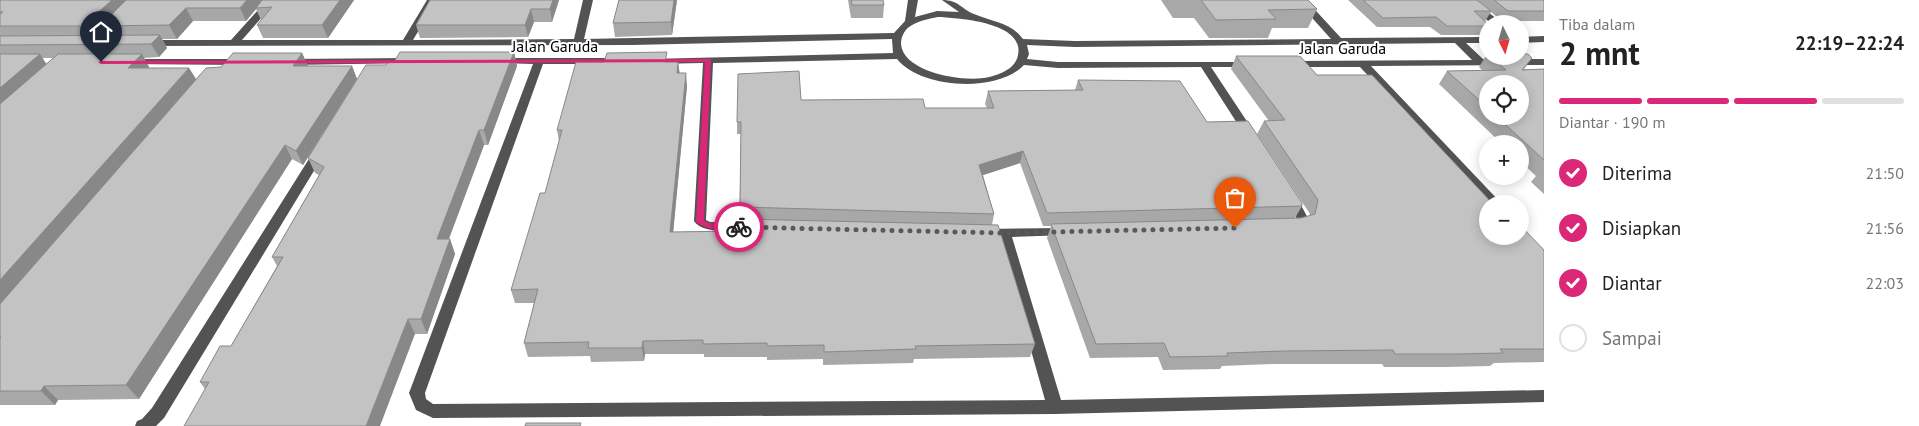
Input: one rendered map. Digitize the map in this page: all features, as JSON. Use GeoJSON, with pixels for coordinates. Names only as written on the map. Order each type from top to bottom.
{"type":"FeatureCollection","features":[{"type":"Feature","properties":{"kind":"street"},"geometry":{"type":"LineString","coordinates":[[234,43],[272,0]]}},
{"type":"Feature","properties":{"kind":"street"},"geometry":{"type":"LineString","coordinates":[[406,43],[432,0]]}},
{"type":"Feature","properties":{"kind":"street"},"geometry":{"type":"LineString","coordinates":[[578,42],[588,0]]}},
{"type":"Feature","properties":{"kind":"street"},"geometry":{"type":"LineString","coordinates":[[910,22],[913,0]]}},
{"type":"Feature","properties":{"kind":"street"},"geometry":{"type":"LineString","coordinates":[[947,0],[969,15]]}},
{"type":"Feature","properties":{"kind":"street"},"geometry":{"type":"LineString","coordinates":[[1301,0],[1338,42]]}},
{"type":"Feature","properties":{"kind":"street"},"geometry":{"type":"LineString","coordinates":[[1467,0],[1486,15]]}},
{"type":"Feature","properties":{"kind":"street"},"geometry":{"type":"LineString","coordinates":[[937,14],[969,15],[991,21],[1009,30],[1021,42],[1025,55],[1023,62],[1013,72],[996,79],[976,82],[952,81],[930,76],[912,67],[900,56],[895,46],[896,36],[901,28],[910,22],[937,14]]}},
{"type":"Feature","properties":{"kind":"street","name":"Jalan Garuda"},"geometry":{"type":"LineString","coordinates":[[140,44],[632,42],[896,36]]}},
{"type":"Feature","properties":{"kind":"street"},"geometry":{"type":"LineString","coordinates":[[1529,40],[1544,39]]}},
{"type":"Feature","properties":{"kind":"street"},"geometry":{"type":"LineString","coordinates":[[1457,40],[1479,61]]}},
{"type":"Feature","properties":{"kind":"street","name":"Jalan Garuda"},"geometry":{"type":"LineString","coordinates":[[1021,42],[1266,46],[1338,42],[1479,40]]}},
{"type":"Feature","properties":{"kind":"street","name":"Jalan Garuda"},"geometry":{"type":"LineString","coordinates":[[485,61],[628,61],[632,42]]}},
{"type":"Feature","properties":{"kind":"street"},"geometry":{"type":"LineString","coordinates":[[452,55],[460,43]]}},
{"type":"Feature","properties":{"kind":"street"},"geometry":{"type":"LineString","coordinates":[[139,62],[158,44]]}},
{"type":"Feature","properties":{"kind":"street"},"geometry":{"type":"LineString","coordinates":[[646,60],[900,56]]}},
{"type":"Feature","properties":{"kind":"street"},"geometry":{"type":"LineString","coordinates":[[708,60],[700,221],[709,226],[771,228]]}},
{"type":"Feature","properties":{"kind":"street"},"geometry":{"type":"LineString","coordinates":[[279,62],[421,61]]}},
{"type":"Feature","properties":{"kind":"street"},"geometry":{"type":"LineString","coordinates":[[539,61],[417,394],[418,401],[422,407],[433,410],[1055,407],[1544,396]]}},
{"type":"Feature","properties":{"kind":"street"},"geometry":{"type":"LineString","coordinates":[[120,62],[250,62]]}},
{"type":"Feature","properties":{"kind":"street"},"geometry":{"type":"LineString","coordinates":[[208,77],[221,62]]}},
{"type":"Feature","properties":{"kind":"street"},"geometry":{"type":"LineString","coordinates":[[365,78],[376,62]]}},
{"type":"Feature","properties":{"kind":"street"},"geometry":{"type":"LineString","coordinates":[[1023,62],[1058,65],[1261,64]]}},
{"type":"Feature","properties":{"kind":"street","name":"Jalan Garuda"},"geometry":{"type":"LineString","coordinates":[[1280,64],[1479,62]]}},
{"type":"Feature","properties":{"kind":"street","name":"Jalan Garuda"},"geometry":{"type":"LineString","coordinates":[[1529,62],[1544,62]]}},
{"type":"Feature","properties":{"kind":"street"},"geometry":{"type":"LineString","coordinates":[[1362,63],[1487,195]]}},
{"type":"Feature","properties":{"kind":"street"},"geometry":{"type":"LineString","coordinates":[[1204,64],[1257,145]]}},
{"type":"Feature","properties":{"kind":"street"},"geometry":{"type":"LineString","coordinates":[[143,426],[148,424],[158,413],[329,137]]}},
{"type":"Feature","properties":{"kind":"street"},"geometry":{"type":"LineString","coordinates":[[1283,185],[1302,215],[1303,220],[1299,225],[1283,226]]}},
{"type":"Feature","properties":{"kind":"street"},"geometry":{"type":"LineString","coordinates":[[975,232],[1074,232]]}},
{"type":"Feature","properties":{"kind":"street"},"geometry":{"type":"LineString","coordinates":[[1004,233],[1055,407]]}},
{"type":"Feature","properties":{"kind":"building"},"geometry":{"type":"Polygon","coordinates":[[[0,0],[112,0],[83,26],[0,26],[0,14],[3,12],[0,12],[0,0]]]}},
{"type":"Feature","properties":{"kind":"building"},"geometry":{"type":"Polygon","coordinates":[[[126,0],[247,0],[240,8],[186,8],[169,25],[100,26],[126,0]]]}},
{"type":"Feature","properties":{"kind":"building"},"geometry":{"type":"Polygon","coordinates":[[[262,0],[340,0],[322,25],[257,25],[272,7],[256,8],[262,0]]]}},
{"type":"Feature","properties":{"kind":"building"},"geometry":{"type":"Polygon","coordinates":[[[430,0],[553,0],[550,9],[531,9],[525,25],[416,25],[430,0]]]}},
{"type":"Feature","properties":{"kind":"building"},"geometry":{"type":"Polygon","coordinates":[[[619,0],[674,0],[671,22],[613,23],[619,0]]]}},
{"type":"Feature","properties":{"kind":"building"},"geometry":{"type":"Polygon","coordinates":[[[851,0],[883,0],[884,5],[852,5],[851,0]]]}},
{"type":"Feature","properties":{"kind":"building"},"geometry":{"type":"Polygon","coordinates":[[[1201,0],[1308,0],[1317,9],[1268,10],[1276,19],[1216,20],[1201,0]]]}},
{"type":"Feature","properties":{"kind":"building"},"geometry":{"type":"Polygon","coordinates":[[[1363,0],[1477,0],[1491,11],[1474,11],[1479,16],[1479,26],[1447,26],[1436,17],[1383,18],[1363,0]]]}},
{"type":"Feature","properties":{"kind":"building"},"geometry":{"type":"Polygon","coordinates":[[[1494,0],[1544,0],[1544,11],[1508,11],[1494,0]]]}},
{"type":"Feature","properties":{"kind":"building"},"geometry":{"type":"Polygon","coordinates":[[[160,35],[151,44],[0,45],[0,36],[160,35]]]}},
{"type":"Feature","properties":{"kind":"building"},"geometry":{"type":"Polygon","coordinates":[[[400,52],[514,52],[484,130],[479,130],[437,239],[450,239],[421,319],[408,319],[366,426],[184,426],[209,382],[200,382],[220,346],[231,346],[283,257],[272,257],[324,167],[308,158],[366,65],[386,65],[387,63],[394,62],[400,52]]]}},
{"type":"Feature","properties":{"kind":"building"},"geometry":{"type":"Polygon","coordinates":[[[667,52],[665,62],[678,62],[677,73],[686,73],[670,232],[739,231],[739,219],[998,225],[1035,344],[915,346],[916,349],[824,352],[824,345],[767,346],[767,343],[703,344],[703,340],[643,341],[642,348],[588,348],[589,342],[524,343],[538,289],[511,290],[540,193],[545,193],[562,130],[557,130],[576,62],[604,62],[607,53],[667,52]]]}},
{"type":"Feature","properties":{"kind":"building"},"geometry":{"type":"Polygon","coordinates":[[[233,53],[302,53],[293,66],[352,66],[296,151],[285,145],[126,385],[44,386],[41,391],[0,391],[0,304],[206,68],[221,67],[233,53]]]}},
{"type":"Feature","properties":{"kind":"building"},"geometry":{"type":"Polygon","coordinates":[[[0,54],[40,54],[0,88],[0,54]]]}},
{"type":"Feature","properties":{"kind":"building"},"geometry":{"type":"Polygon","coordinates":[[[58,54],[142,54],[128,68],[189,68],[0,280],[0,104],[58,54]]]}},
{"type":"Feature","properties":{"kind":"building"},"geometry":{"type":"Polygon","coordinates":[[[1236,56],[1300,56],[1317,75],[1372,75],[1485,195],[1479,195],[1479,245],[1529,245],[1529,234],[1544,250],[1544,349],[1500,349],[1503,353],[1459,354],[1395,354],[1393,350],[1284,351],[1227,353],[1228,356],[1170,357],[1164,343],[1096,344],[1051,224],[1301,218],[1315,214],[1318,200],[1264,121],[1285,120],[1236,56]]]}},
{"type":"Feature","properties":{"kind":"building"},"geometry":{"type":"Polygon","coordinates":[[[1500,65],[1526,65],[1522,70],[1544,69],[1544,160],[1529,146],[1529,135],[1517,135],[1506,125],[1529,125],[1529,75],[1479,75],[1479,100],[1447,71],[1506,70],[1500,65]]]}},
{"type":"Feature","properties":{"kind":"building"},"geometry":{"type":"Polygon","coordinates":[[[799,71],[801,100],[923,99],[925,108],[994,108],[988,91],[1083,90],[1078,80],[1180,81],[1207,122],[1248,121],[1302,203],[1302,206],[1047,213],[1023,151],[979,165],[994,214],[740,207],[741,122],[737,122],[738,74],[799,71]]]}},
{"type":"Feature","properties":{"kind":"building"},"geometry":{"type":"Polygon","coordinates":[[[526,423],[581,423],[580,426],[525,426],[526,423]]]}},
{"type":"Feature","properties":{"kind":"way so far"},"geometry":{"type":"LineString","coordinates":[[739,227],[1004,233],[1235,228]]}},
{"type":"Feature","properties":{"kind":"route"},"geometry":{"type":"LineString","coordinates":[[101,62],[708,60],[699,216],[703,224],[709,226],[739,227]]}}]}
